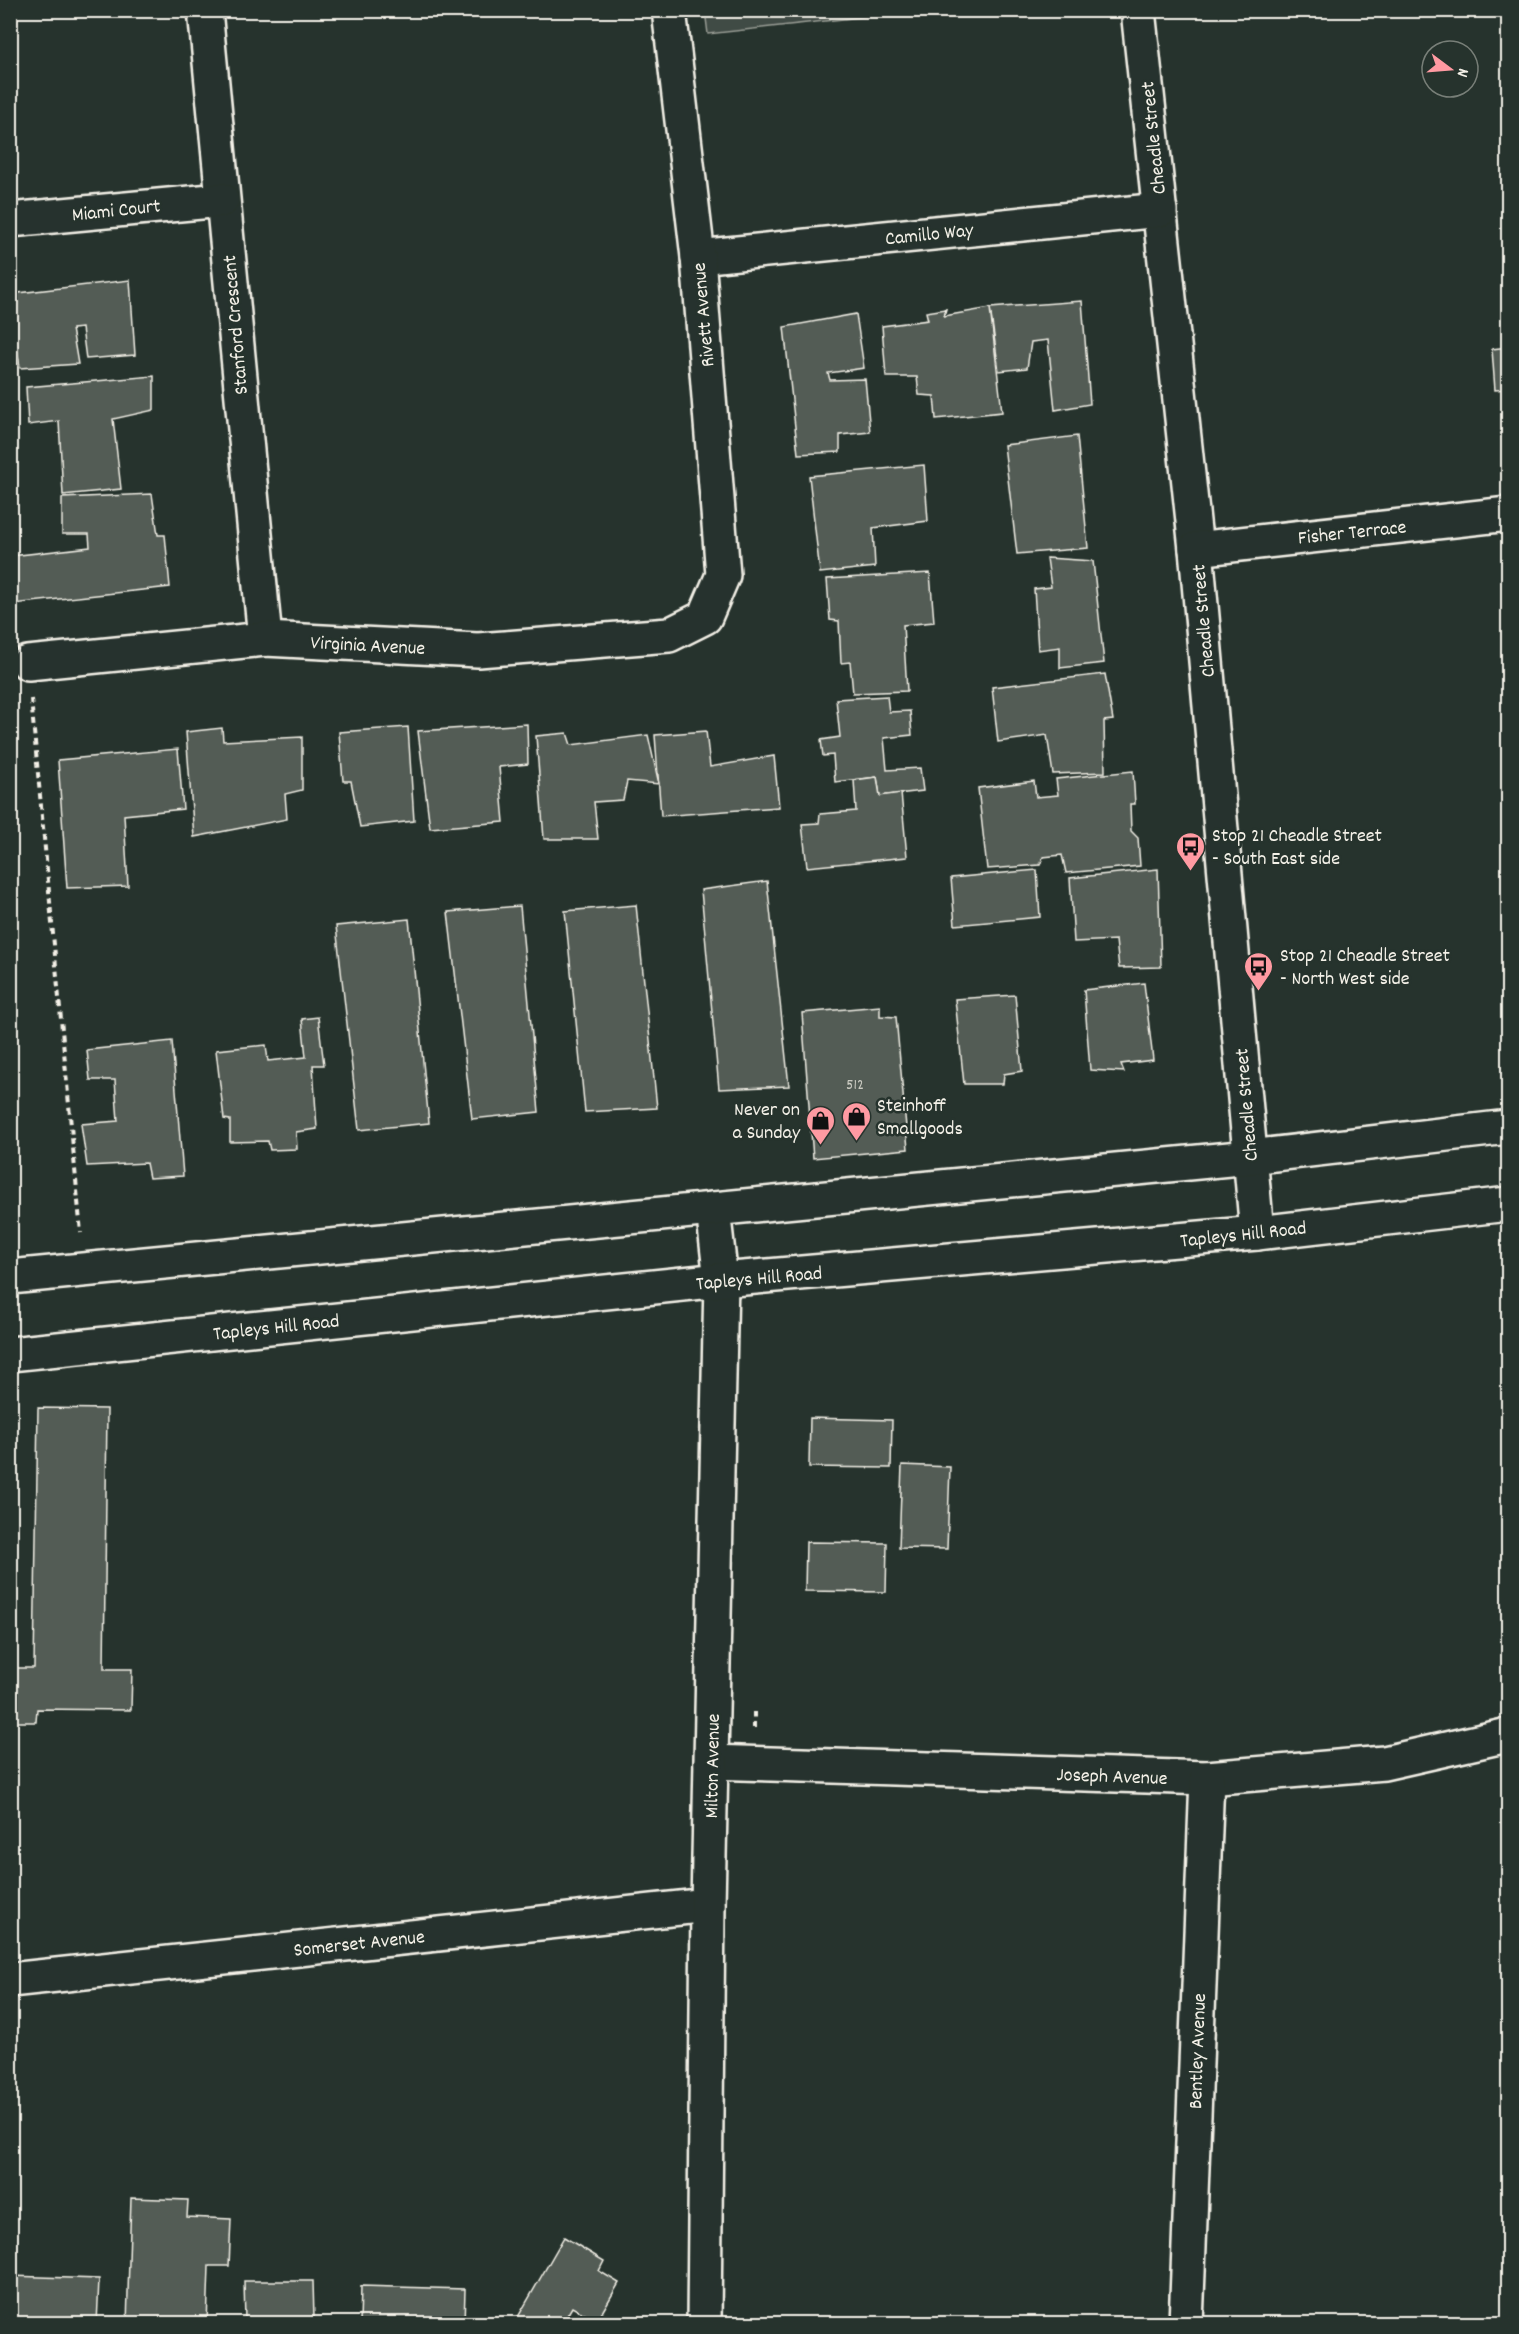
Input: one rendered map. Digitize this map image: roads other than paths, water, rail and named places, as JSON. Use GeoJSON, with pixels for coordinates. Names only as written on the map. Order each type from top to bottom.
{"type":"FeatureCollection","features":[{"type":"Feature","properties":{"kind":"street","name":"Stanford Crescent"},"geometry":{"type":"LineString","coordinates":[[205,10],[265,639]]}},
{"type":"Feature","properties":{"kind":"street","name":"Rivett Avenue"},"geometry":{"type":"LineString","coordinates":[[669,10],[698,257],[723,575],[705,617]]}},
{"type":"Feature","properties":{"kind":"street","name":"Cheadle Street"},"geometry":{"type":"LineString","coordinates":[[1138,10],[1196,549],[1257,1233]]}},
{"type":"Feature","properties":{"kind":"street","name":"Miami Court"},"geometry":{"type":"LineString","coordinates":[[10,220],[222,200]]}},
{"type":"Feature","properties":{"kind":"street","name":"Camillo Way"},"geometry":{"type":"LineString","coordinates":[[698,257],[1160,210]]}},
{"type":"Feature","properties":{"kind":"street","name":"Fisher Terrace"},"geometry":{"type":"LineString","coordinates":[[1196,549],[1509,514]]}},
{"type":"Feature","properties":{"kind":"street","name":"Virginia Avenue"},"geometry":{"type":"LineString","coordinates":[[28,663],[265,639],[478,650],[669,635],[705,617]]}},
{"type":"Feature","properties":{"kind":"street"},"geometry":{"type":"LineString","coordinates":[[10,1277],[1250,1157],[1509,1127]]}},
{"type":"Feature","properties":{"kind":"street","name":"Tapleys Hill Road"},"geometry":{"type":"LineString","coordinates":[[10,1354],[721,1280],[1257,1233],[1509,1204]]}},
{"type":"Feature","properties":{"kind":"street","name":"Milton Avenue"},"geometry":{"type":"LineString","coordinates":[[704,2324],[708,1905],[721,1280],[713,1209]]}},
{"type":"Feature","properties":{"kind":"street","name":"Joseph Avenue"},"geometry":{"type":"LineString","coordinates":[[711,1762],[1207,1778],[1384,1763],[1509,1735]]}},
{"type":"Feature","properties":{"kind":"street","name":"Bentley Avenue"},"geometry":{"type":"LineString","coordinates":[[1186,2324],[1207,1778]]}},
{"type":"Feature","properties":{"kind":"street","name":"Somerset Avenue"},"geometry":{"type":"LineString","coordinates":[[10,1980],[708,1905]]}},
{"type":"Feature","properties":{"kind":"place","name":"Stop 21 Cheadle Street - South East side"},"geometry":{"type":"Point","coordinates":[1191,872]}},
{"type":"Feature","properties":{"kind":"place","name":"Stop 21 Cheadle Street - North West side"},"geometry":{"type":"Point","coordinates":[1259,992]}},
{"type":"Feature","properties":{"kind":"place","name":"Steinhoff Smallgoods"},"geometry":{"type":"Point","coordinates":[856,1142]}},
{"type":"Feature","properties":{"kind":"place","name":"Never on a Sunday"},"geometry":{"type":"Point","coordinates":[821,1146]}}]}
